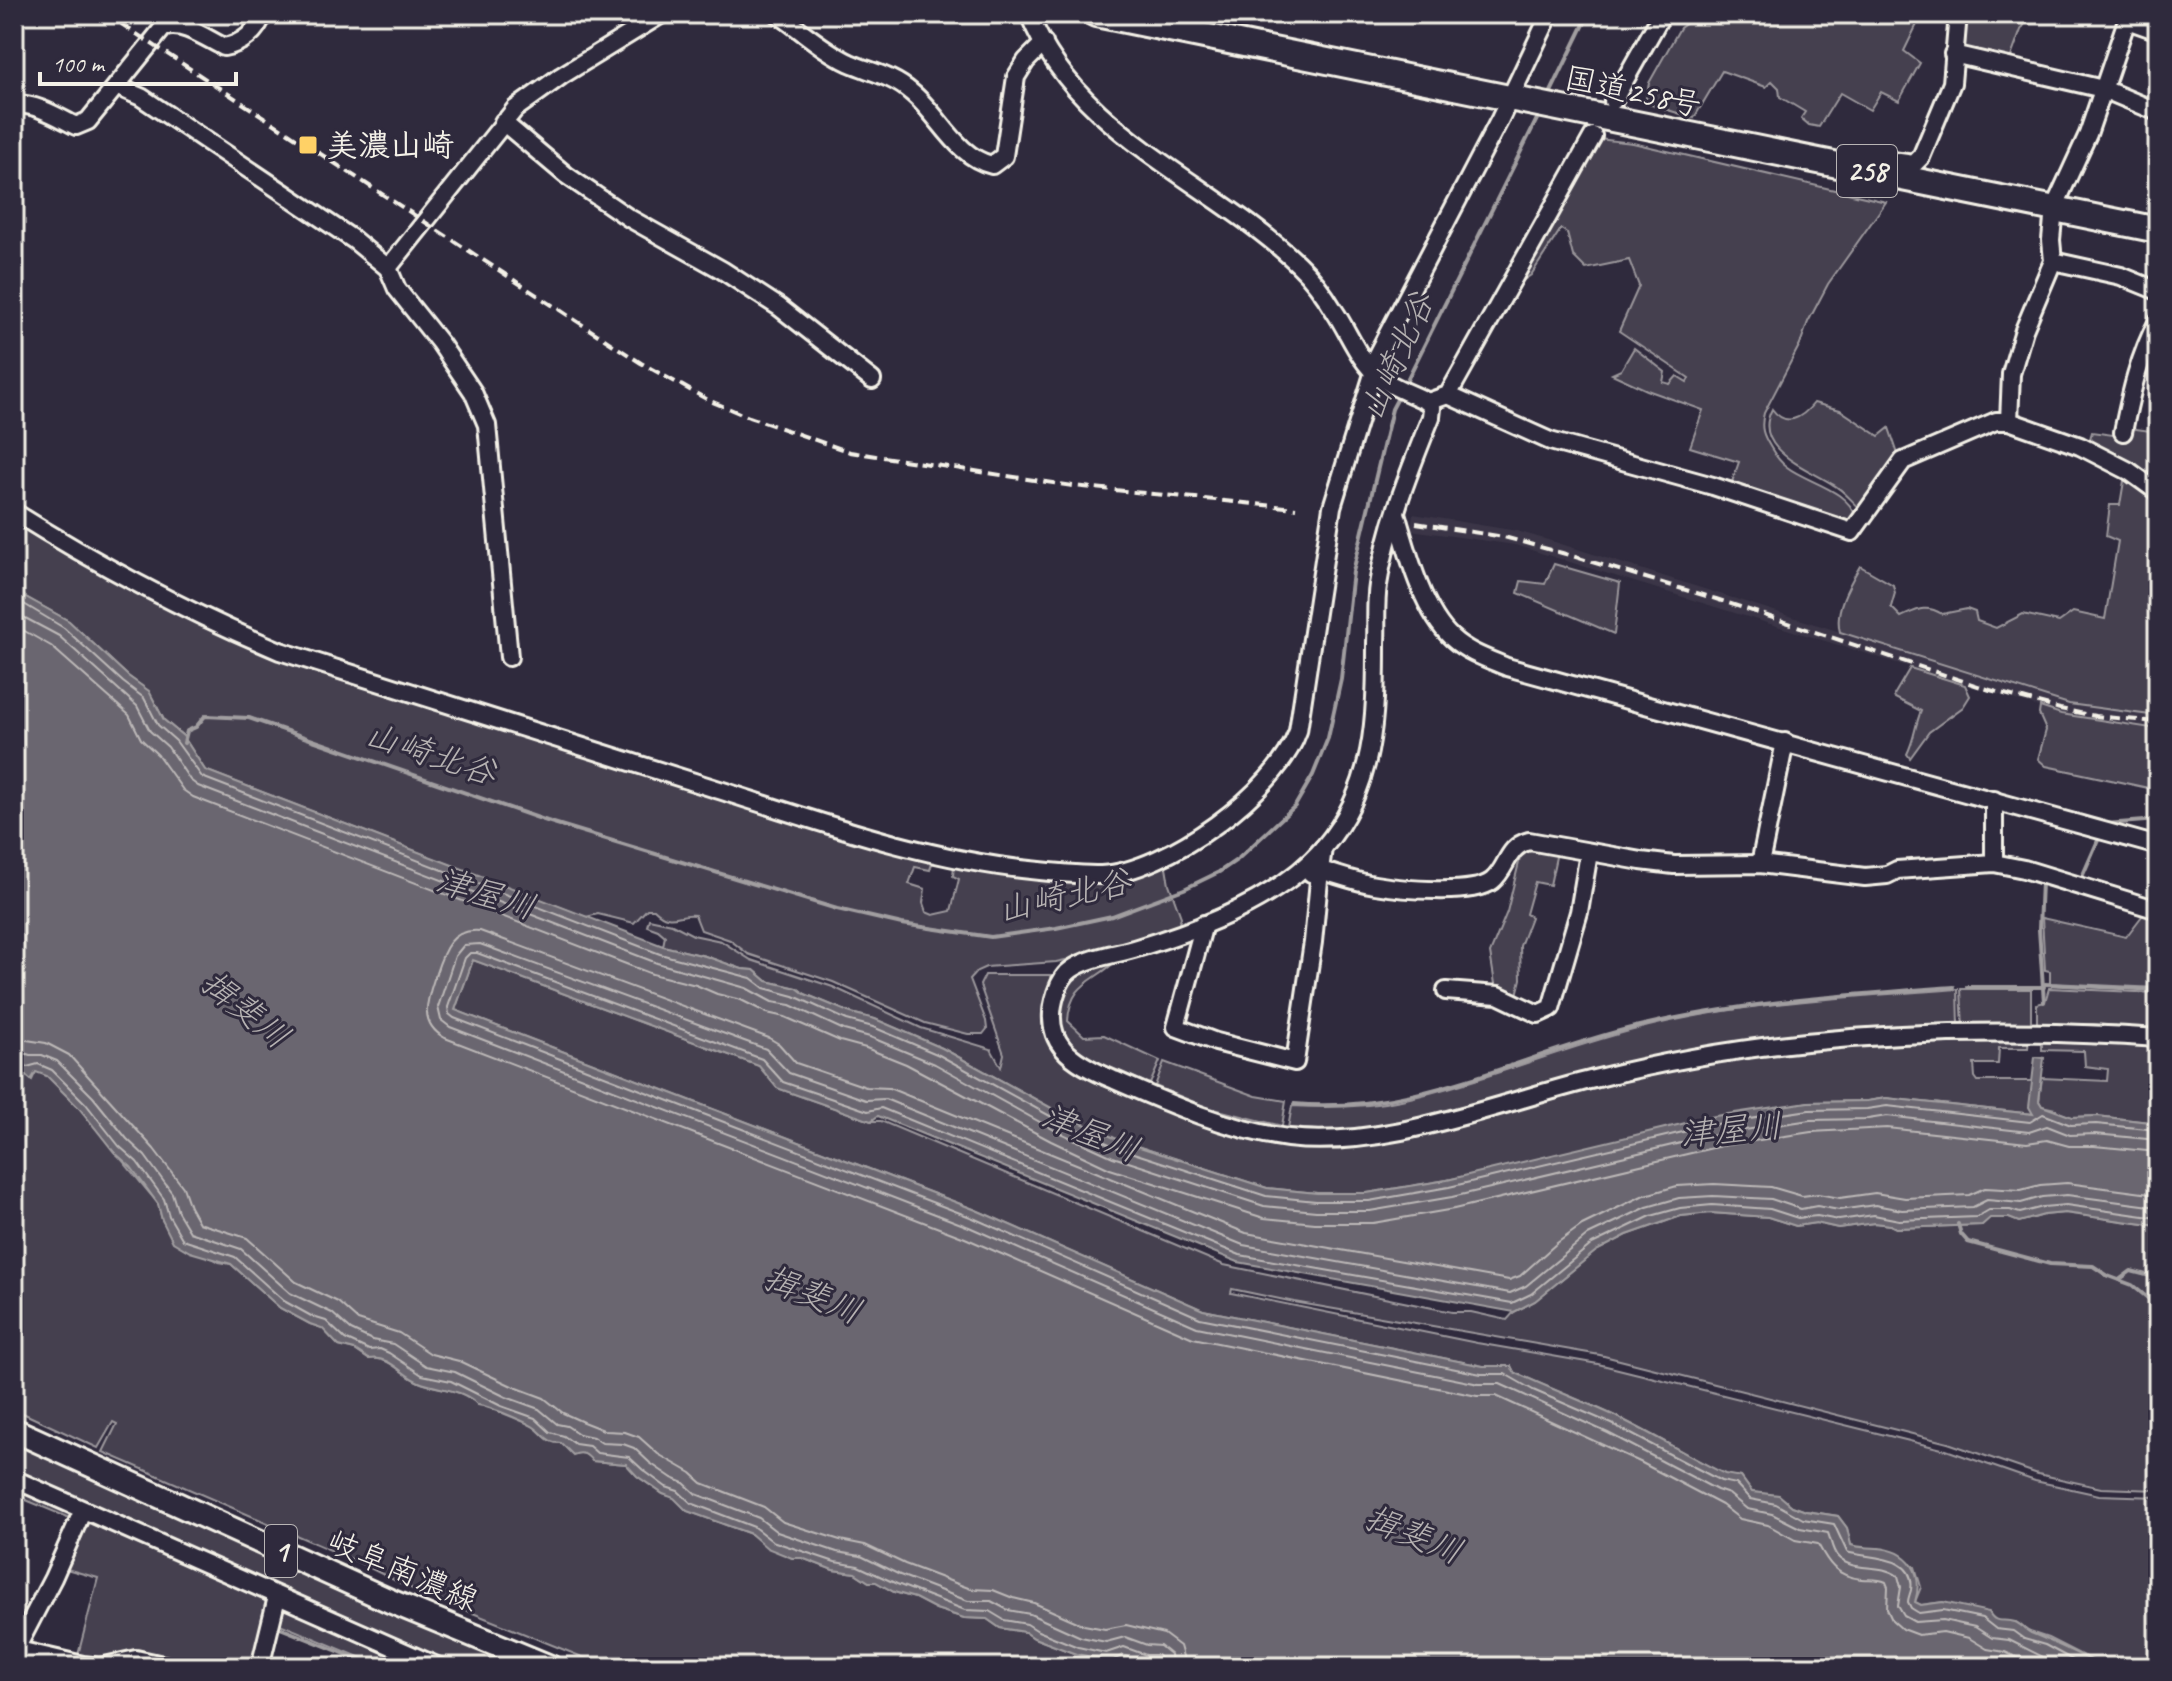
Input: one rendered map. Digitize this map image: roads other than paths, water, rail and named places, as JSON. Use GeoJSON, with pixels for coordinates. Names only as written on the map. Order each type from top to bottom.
{"type":"FeatureCollection","features":[{"type":"Feature","properties":{"kind":"highway","name":"国道258号"},"geometry":{"type":"LineString","coordinates":[[1096,14],[2158,230]]}},
{"type":"Feature","properties":{"kind":"main road","name":"岐阜南濃線"},"geometry":{"type":"LineString","coordinates":[[14,1430],[390,1601],[550,1667]]}},
{"type":"Feature","properties":{"kind":"street"},"geometry":{"type":"LineString","coordinates":[[14,105],[45,111],[76,126],[88,121],[163,28],[171,25],[185,29],[224,47],[244,41],[263,14]]}},
{"type":"Feature","properties":{"kind":"street"},"geometry":{"type":"LineString","coordinates":[[388,268],[515,109],[561,76],[662,14]]}},
{"type":"Feature","properties":{"kind":"street"},"geometry":{"type":"LineString","coordinates":[[778,14],[848,62],[898,81],[928,107],[967,154],[992,165],[1004,156],[1016,77],[1026,61],[1044,43]]}},
{"type":"Feature","properties":{"kind":"street"},"geometry":{"type":"LineString","coordinates":[[1029,14],[1078,94],[1175,172],[1240,215],[1306,272],[1375,372],[1428,402],[1432,408],[1396,511],[1377,587],[1373,736],[1363,782],[1347,815],[1323,848],[1292,879],[1204,924],[1072,969],[1056,993],[1052,1021],[1053,1034],[1070,1057],[1085,1068],[1236,1126],[1288,1138],[1344,1139],[1414,1127],[1595,1078],[1709,1055],[1806,1042],[1961,1033],[2158,1038]]}},
{"type":"Feature","properties":{"kind":"street"},"geometry":{"type":"LineString","coordinates":[[14,512],[140,587],[280,651],[820,822],[922,851],[1018,869],[1102,875],[1147,864],[1248,801],[1267,783],[1293,746],[1301,715],[1332,507],[1375,372],[1515,99],[1550,14]]}},
{"type":"Feature","properties":{"kind":"street"},"geometry":{"type":"LineString","coordinates":[[1613,101],[1662,14]]}},
{"type":"Feature","properties":{"kind":"street"},"geometry":{"type":"LineString","coordinates":[[1860,169],[1863,157],[1914,164],[1921,157],[1952,83],[1958,14]]}},
{"type":"Feature","properties":{"kind":"street"},"geometry":{"type":"LineString","coordinates":[[2009,421],[2011,374],[2024,330],[2053,261],[2054,208],[2088,134],[2128,17],[2158,31]]}},
{"type":"Feature","properties":{"kind":"street"},"geometry":{"type":"LineString","coordinates":[[1953,54],[2103,89],[2158,112]]}},
{"type":"Feature","properties":{"kind":"street"},"geometry":{"type":"LineString","coordinates":[[118,87],[141,97],[354,240],[388,268],[397,289],[440,343],[473,392],[487,425],[509,657]]}},
{"type":"Feature","properties":{"kind":"street"},"geometry":{"type":"LineString","coordinates":[[503,122],[566,175],[629,218],[722,270],[779,307],[872,380]]}},
{"type":"Feature","properties":{"kind":"street"},"geometry":{"type":"LineString","coordinates":[[1428,402],[1448,395],[1593,136]]}},
{"type":"Feature","properties":{"kind":"street"},"geometry":{"type":"LineString","coordinates":[[2053,261],[2121,276],[2158,291]]}},
{"type":"Feature","properties":{"kind":"street"},"geometry":{"type":"LineString","coordinates":[[2123,432],[2135,376],[2147,341],[2158,321]]}},
{"type":"Feature","properties":{"kind":"street"},"geometry":{"type":"LineString","coordinates":[[1448,395],[1550,441],[1713,486],[1852,532],[1903,461],[1996,421],[2009,421],[2080,446],[2129,471],[2158,492]]}},
{"type":"Feature","properties":{"kind":"street"},"geometry":{"type":"LineString","coordinates":[[1396,511],[1408,554],[1433,613],[1453,640],[1472,652],[1521,671],[2158,846]]}},
{"type":"Feature","properties":{"kind":"street"},"geometry":{"type":"LineString","coordinates":[[1760,864],[1785,742]]}},
{"type":"Feature","properties":{"kind":"street"},"geometry":{"type":"LineString","coordinates":[[1994,800],[1994,863]]}},
{"type":"Feature","properties":{"kind":"street"},"geometry":{"type":"LineString","coordinates":[[1292,879],[1320,870],[1375,885],[1478,889],[1492,881],[1520,843],[1529,841],[1674,865],[1760,864],[1865,877],[1887,875],[1897,870],[1994,863],[2157,905]]}},
{"type":"Feature","properties":{"kind":"street"},"geometry":{"type":"LineString","coordinates":[[1204,924],[1176,1027],[1216,1042],[1295,1062],[1323,848]]}},
{"type":"Feature","properties":{"kind":"street"},"geometry":{"type":"LineString","coordinates":[[1446,991],[1498,995],[1538,1014],[1551,1008],[1579,912],[1589,853]]}},
{"type":"Feature","properties":{"kind":"street"},"geometry":{"type":"LineString","coordinates":[[14,1479],[439,1667]]}},
{"type":"Feature","properties":{"kind":"street"},"geometry":{"type":"LineString","coordinates":[[83,1510],[53,1578],[15,1649],[100,1667],[136,1659],[172,1667]]}},
{"type":"Feature","properties":{"kind":"street"},"geometry":{"type":"LineString","coordinates":[[260,1667],[277,1597]]}},
{"type":"Feature","properties":{"kind":"water"},"geometry":{"type":"Polygon","coordinates":[[[14,586],[24,596],[69,621],[128,676],[149,691],[164,720],[183,736],[205,770],[663,946],[754,970],[767,981],[797,988],[805,994],[851,1013],[875,1019],[942,1048],[1064,1115],[1121,1141],[1267,1188],[1317,1193],[1367,1193],[1447,1180],[1715,1116],[1808,1102],[1886,1098],[2033,1114],[2029,1107],[2035,1057],[2044,1058],[2039,1101],[2042,1106],[2072,1117],[2097,1116],[2158,1123],[2158,1226],[2065,1213],[2019,1222],[2009,1218],[1990,1218],[1982,1225],[1896,1228],[1874,1223],[1838,1228],[1816,1223],[1796,1226],[1768,1217],[1711,1213],[1681,1216],[1627,1235],[1596,1251],[1535,1301],[1514,1312],[1238,1262],[878,1116],[871,1121],[777,1088],[759,1066],[473,960],[455,1010],[976,1210],[1203,1310],[1483,1366],[1511,1366],[1514,1372],[1615,1416],[1725,1474],[1741,1477],[1752,1492],[1779,1495],[1792,1506],[1806,1511],[1838,1516],[1847,1528],[1851,1545],[1888,1550],[1906,1558],[1918,1582],[1915,1602],[1921,1605],[1943,1602],[1989,1612],[1994,1618],[2017,1623],[2031,1633],[2105,1667],[1158,1667],[1154,1662],[1145,1663],[1123,1655],[1106,1664],[1098,1658],[1076,1654],[1025,1632],[1000,1628],[987,1619],[964,1618],[936,1609],[876,1582],[869,1582],[855,1573],[833,1570],[767,1548],[751,1534],[687,1511],[674,1498],[637,1476],[626,1464],[592,1461],[582,1453],[573,1455],[561,1443],[549,1440],[523,1421],[478,1405],[458,1392],[419,1382],[383,1360],[369,1359],[355,1350],[339,1346],[322,1328],[280,1308],[231,1264],[190,1252],[173,1242],[158,1204],[131,1167],[114,1152],[80,1109],[47,1076],[36,1072],[31,1080],[14,1064],[14,586]]]}},
{"type":"Feature","properties":{"kind":"waterway","name":"山崎北谷"},"geometry":{"type":"LineString","coordinates":[[1548,98],[1589,14]]}},
{"type":"Feature","properties":{"kind":"waterway","name":"山崎北谷"},"geometry":{"type":"LineString","coordinates":[[1405,384],[1540,113]]}},
{"type":"Feature","properties":{"kind":"waterway","name":"山崎北谷"},"geometry":{"type":"LineString","coordinates":[[184,743],[187,731],[196,727],[205,716],[249,718],[547,821],[837,909],[902,924],[991,937],[1112,916],[1184,889],[1238,859],[1295,806],[1313,775],[1328,738],[1341,679],[1353,572],[1392,409],[1401,392]]}},
{"type":"Feature","properties":{"kind":"waterway"},"geometry":{"type":"LineString","coordinates":[[2106,824],[2158,820]]}},
{"type":"Feature","properties":{"kind":"waterway"},"geometry":{"type":"LineString","coordinates":[[2076,881],[2082,877],[2099,838]]}},
{"type":"Feature","properties":{"kind":"waterway"},"geometry":{"type":"LineString","coordinates":[[2041,882],[2039,929],[2044,1002]]}},
{"type":"Feature","properties":{"kind":"waterway"},"geometry":{"type":"LineString","coordinates":[[2045,984],[2158,990]]}},
{"type":"Feature","properties":{"kind":"waterway"},"geometry":{"type":"LineString","coordinates":[[1294,1104],[1339,1105],[1382,1101],[1425,1092],[1592,1039],[1674,1018],[1794,1001],[1954,987]]}},
{"type":"Feature","properties":{"kind":"waterway"},"geometry":{"type":"LineString","coordinates":[[1967,987],[2044,987]]}},
{"type":"Feature","properties":{"kind":"waterway"},"geometry":{"type":"LineString","coordinates":[[1958,1224],[1968,1242],[2050,1264],[2093,1266],[2108,1276],[2132,1285],[2150,1300],[2158,1301]]}},
{"type":"Feature","properties":{"kind":"waterway"},"geometry":{"type":"LineString","coordinates":[[2119,1280],[2131,1271],[2158,1278]]}},
{"type":"Feature","properties":{"kind":"waterway"},"geometry":{"type":"LineString","coordinates":[[275,1626],[378,1667]]}},
{"type":"Feature","properties":{"kind":"waterway"},"geometry":{"type":"LineString","coordinates":[[14,1661],[49,1667]]}},
{"type":"Feature","properties":{"kind":"railway"},"geometry":{"type":"LineString","coordinates":[[106,14],[641,363],[708,400],[850,452],[1073,486],[1296,508]]}},
{"type":"Feature","properties":{"kind":"railway"},"geometry":{"type":"LineString","coordinates":[[1416,523],[1504,537],[1562,553],[1716,599],[1990,690],[2060,709],[2158,722]]}},
{"type":"Feature","properties":{"kind":"place","name":"美濃山崎"},"geometry":{"type":"Point","coordinates":[308,145]}},
{"type":"Feature","properties":{"kind":"water label","name":"津屋川"},"geometry":{"type":"Point","coordinates":[486,893]}},
{"type":"Feature","properties":{"kind":"water label","name":"揖斐川"},"geometry":{"type":"Point","coordinates":[246,1009]}},
{"type":"Feature","properties":{"kind":"water label","name":"津屋川"},"geometry":{"type":"Point","coordinates":[1731,1129]}},
{"type":"Feature","properties":{"kind":"water label","name":"津屋川"},"geometry":{"type":"Point","coordinates":[1091,1132]}},
{"type":"Feature","properties":{"kind":"water label","name":"揖斐川"},"geometry":{"type":"Point","coordinates":[813,1294]}},
{"type":"Feature","properties":{"kind":"water label","name":"揖斐川"},"geometry":{"type":"Point","coordinates":[1414,1534]}}]}
